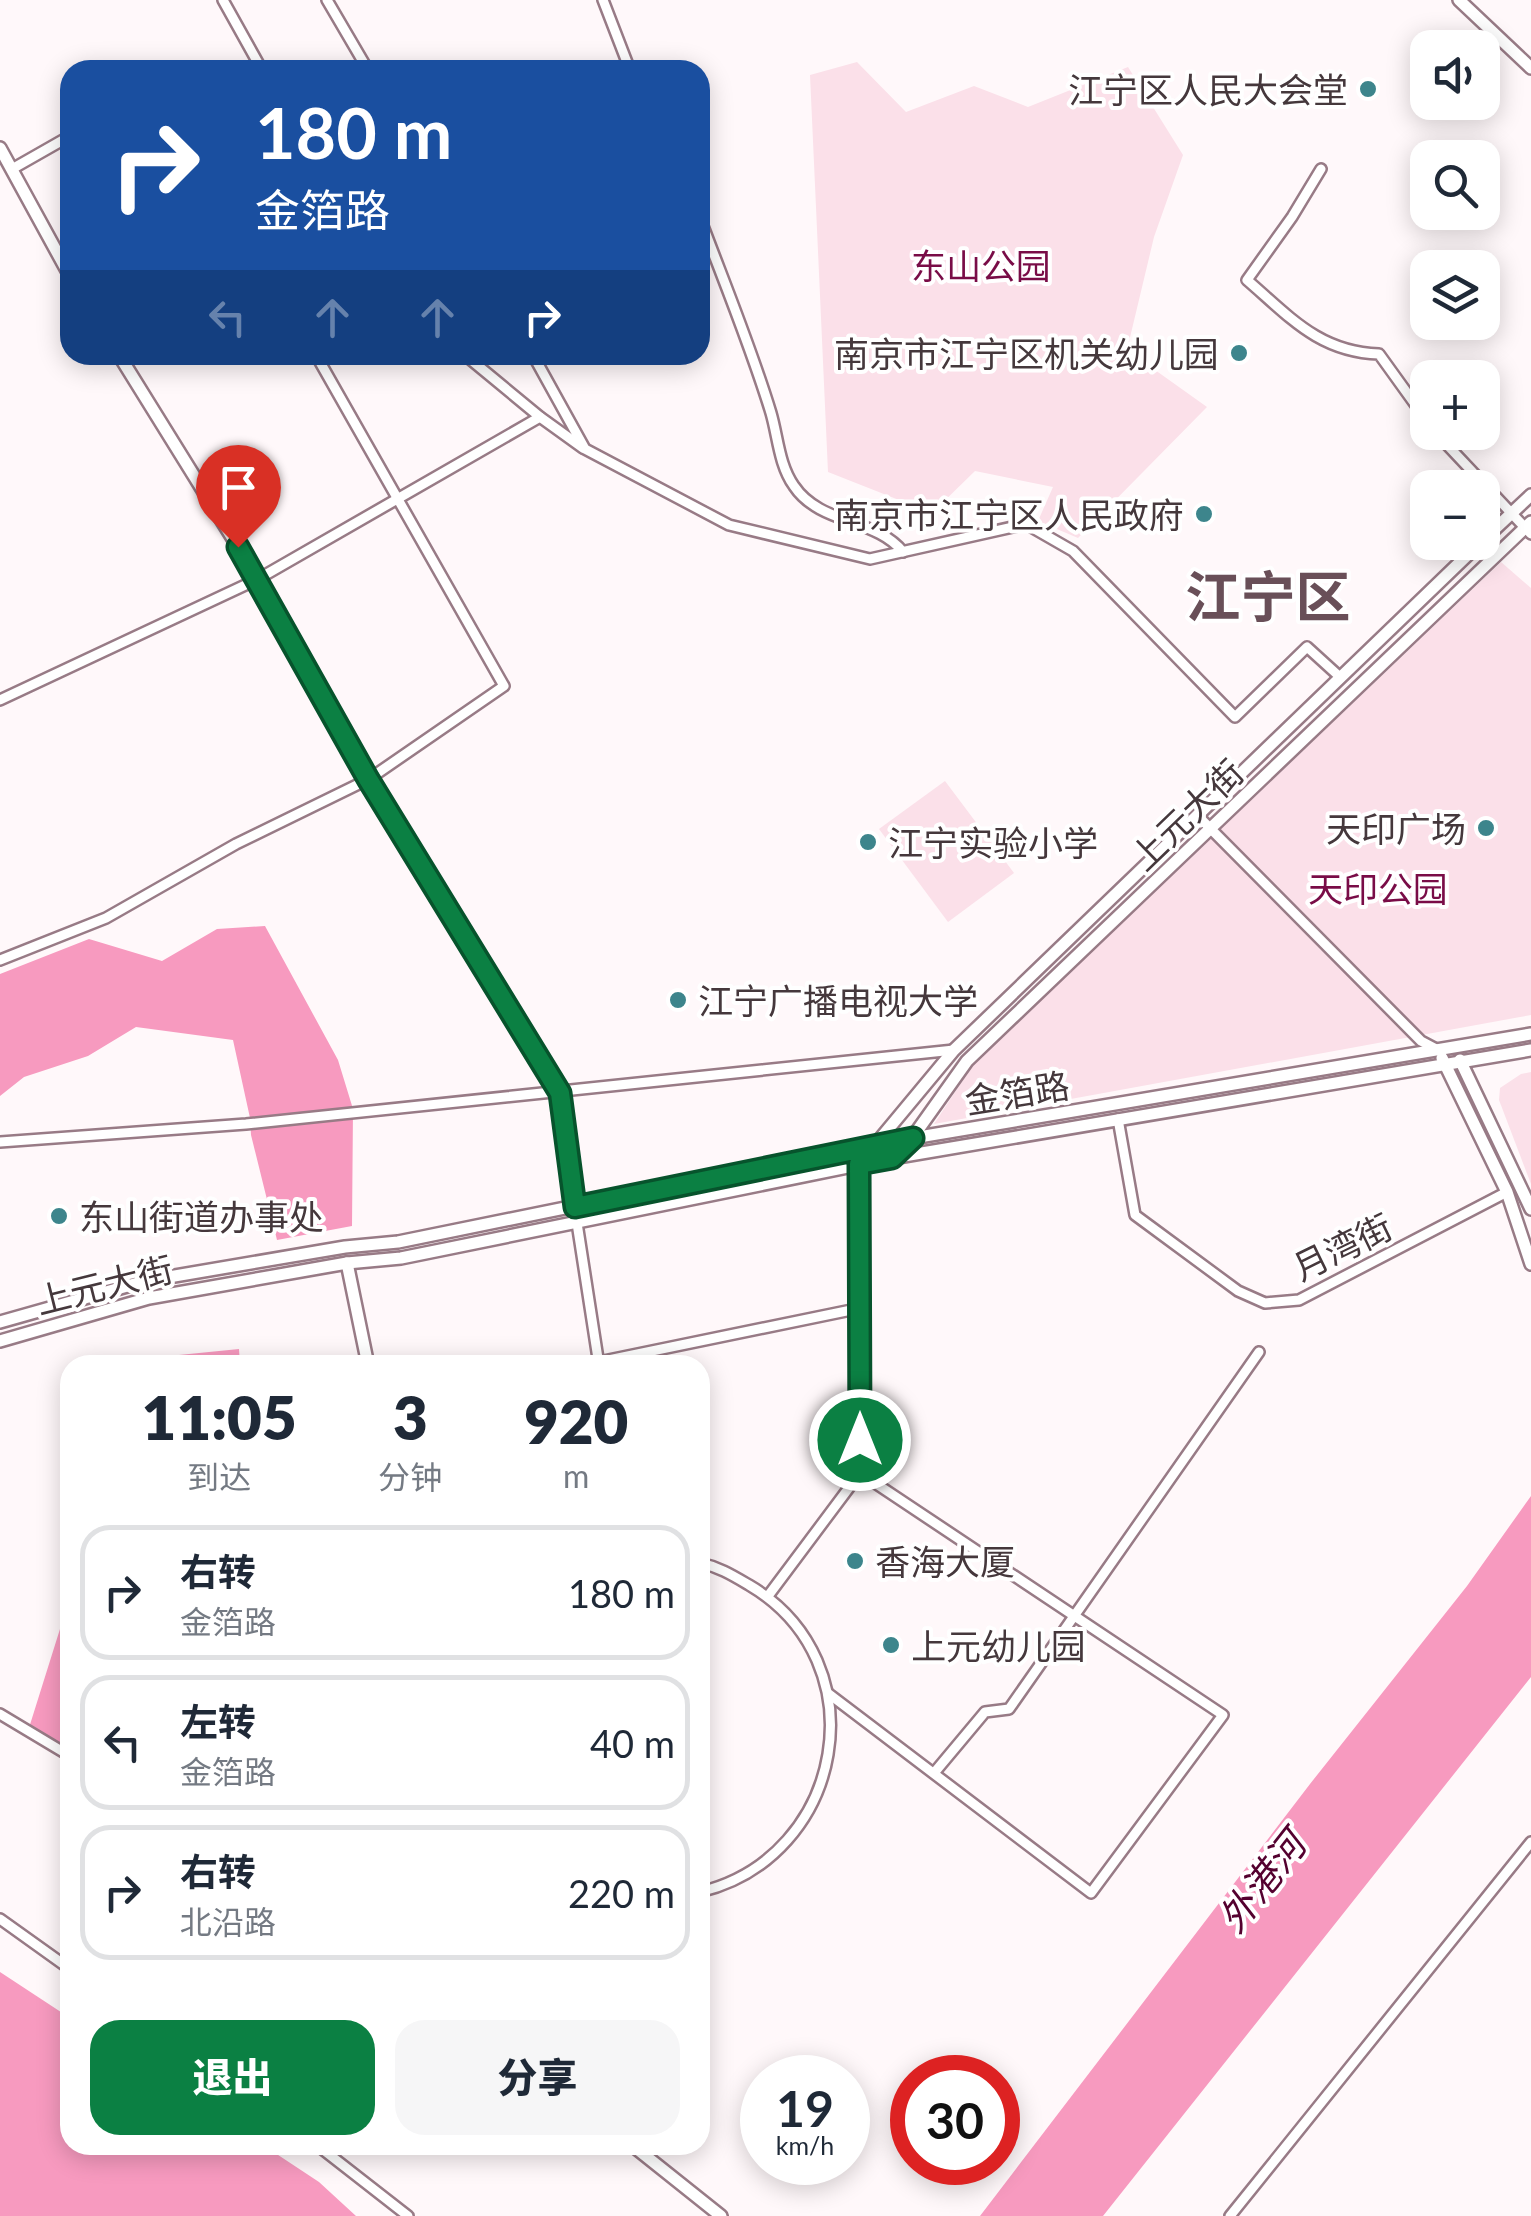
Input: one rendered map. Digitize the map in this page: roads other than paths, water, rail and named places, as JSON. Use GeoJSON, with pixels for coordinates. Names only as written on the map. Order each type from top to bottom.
{"type":"FeatureCollection","features":[{"type":"Feature","properties":{"kind":"main road"},"geometry":{"type":"LineString","coordinates":[[1459,0],[1531,68]]}},
{"type":"Feature","properties":{"kind":"main road"},"geometry":{"type":"LineString","coordinates":[[0,146],[60,258]]}},
{"type":"Feature","properties":{"kind":"main road"},"geometry":{"type":"LineString","coordinates":[[125,365],[258,579],[368,779],[560,1093],[577,1223]]}},
{"type":"Feature","properties":{"kind":"main road","name":"上元大街"},"geometry":{"type":"LineString","coordinates":[[1500,525],[1531,494]]}},
{"type":"Feature","properties":{"kind":"main road","name":"上元大街"},"geometry":{"type":"LineString","coordinates":[[892,1158],[913,1138],[967,1061],[1529,528]]}},
{"type":"Feature","properties":{"kind":"main road","name":"上元大街"},"geometry":{"type":"LineString","coordinates":[[859,1164],[954,1050],[1463,560]]}},
{"type":"Feature","properties":{"kind":"main road","name":"金箔路"},"geometry":{"type":"LineString","coordinates":[[398,1242],[875,1144],[1531,1034]]}},
{"type":"Feature","properties":{"kind":"main road"},"geometry":{"type":"LineString","coordinates":[[1438,1050],[1464,1061],[1531,1210]]}},
{"type":"Feature","properties":{"kind":"main road"},"geometry":{"type":"LineString","coordinates":[[1438,1050],[1507,1192],[1531,1264]]}},
{"type":"Feature","properties":{"kind":"main road","name":"金箔路"},"geometry":{"type":"LineString","coordinates":[[401,1258],[859,1164],[1531,1050]]}},
{"type":"Feature","properties":{"kind":"main road","name":"上元大街"},"geometry":{"type":"LineString","coordinates":[[0,1322],[145,1281],[344,1246],[398,1242]]}},
{"type":"Feature","properties":{"kind":"main road","name":"上元大街"},"geometry":{"type":"LineString","coordinates":[[0,1340],[149,1298],[347,1263],[401,1258]]}},
{"type":"Feature","properties":{"kind":"main road"},"geometry":{"type":"LineString","coordinates":[[347,1263],[366,1355]]}},
{"type":"Feature","properties":{"kind":"main road"},"geometry":{"type":"LineString","coordinates":[[645,2155],[722,2216]]}},
{"type":"Feature","properties":{"kind":"street"},"geometry":{"type":"LineString","coordinates":[[223,0],[256,60]]}},
{"type":"Feature","properties":{"kind":"street"},"geometry":{"type":"LineString","coordinates":[[327,0],[362,60]]}},
{"type":"Feature","properties":{"kind":"street"},"geometry":{"type":"LineString","coordinates":[[603,0],[626,60]]}},
{"type":"Feature","properties":{"kind":"street"},"geometry":{"type":"LineString","coordinates":[[12,169],[60,142]]}},
{"type":"Feature","properties":{"kind":"street"},"geometry":{"type":"LineString","coordinates":[[1320,168],[1292,217],[1247,280],[1315,338],[1351,353],[1379,354],[1410,397]]}},
{"type":"Feature","properties":{"kind":"street"},"geometry":{"type":"LineString","coordinates":[[710,245],[772,415],[780,456],[794,487],[820,511],[892,539],[903,552]]}},
{"type":"Feature","properties":{"kind":"street"},"geometry":{"type":"LineString","coordinates":[[0,960],[106,918],[236,844],[368,779],[504,686],[322,365]]}},
{"type":"Feature","properties":{"kind":"street"},"geometry":{"type":"LineString","coordinates":[[476,365],[585,449],[729,525],[870,559],[1026,524],[1073,551],[1235,718],[1307,647],[1340,677]]}},
{"type":"Feature","properties":{"kind":"street"},"geometry":{"type":"LineString","coordinates":[[539,365],[585,449]]}},
{"type":"Feature","properties":{"kind":"street"},"geometry":{"type":"LineString","coordinates":[[0,700],[258,579],[540,418]]}},
{"type":"Feature","properties":{"kind":"street"},"geometry":{"type":"LineString","coordinates":[[1452,450],[1529,528]]}},
{"type":"Feature","properties":{"kind":"street"},"geometry":{"type":"LineString","coordinates":[[1197,815],[1420,1041],[1438,1050]]}},
{"type":"Feature","properties":{"kind":"street"},"geometry":{"type":"LineString","coordinates":[[0,1142],[246,1124],[954,1050]]}},
{"type":"Feature","properties":{"kind":"street","name":"月湾街"},"geometry":{"type":"LineString","coordinates":[[1118,1120],[1135,1215],[1238,1292],[1265,1303],[1299,1300],[1507,1192]]}},
{"type":"Feature","properties":{"kind":"street"},"geometry":{"type":"LineString","coordinates":[[768,1596],[860,1473],[859,1164]]}},
{"type":"Feature","properties":{"kind":"street"},"geometry":{"type":"LineString","coordinates":[[577,1223],[598,1355]]}},
{"type":"Feature","properties":{"kind":"street"},"geometry":{"type":"LineString","coordinates":[[641,1355],[861,1308]]}},
{"type":"Feature","properties":{"kind":"street"},"geometry":{"type":"LineString","coordinates":[[934,1774],[985,1712],[1010,1709],[1258,1352]]}},
{"type":"Feature","properties":{"kind":"street"},"geometry":{"type":"LineString","coordinates":[[829,1694],[1091,1894],[1223,1715],[860,1473]]}},
{"type":"Feature","properties":{"kind":"street"},"geometry":{"type":"LineString","coordinates":[[710,1565],[768,1596],[790,1615],[814,1652],[829,1694],[831,1752],[813,1807],[778,1854],[729,1885],[710,1890]]}},
{"type":"Feature","properties":{"kind":"street"},"geometry":{"type":"LineString","coordinates":[[0,1714],[60,1750]]}},
{"type":"Feature","properties":{"kind":"street"},"geometry":{"type":"LineString","coordinates":[[1230,2216],[1531,1842]]}},
{"type":"Feature","properties":{"kind":"street"},"geometry":{"type":"LineString","coordinates":[[0,1918],[60,1962]]}},
{"type":"Feature","properties":{"kind":"street"},"geometry":{"type":"LineString","coordinates":[[330,2155],[408,2216]]}},
{"type":"Feature","properties":{"kind":"water"},"geometry":{"type":"Polygon","coordinates":[[[265,926],[338,1060],[353,1109],[352,1226],[277,1240],[233,1040],[136,1027],[88,1056],[24,1077],[0,1096],[0,974],[89,939],[162,961],[217,929],[265,926]]]}},
{"type":"Feature","properties":{"kind":"water"},"geometry":{"type":"Polygon","coordinates":[[[239,1349],[239,1355],[179,1355],[239,1349]]]}},
{"type":"Feature","properties":{"kind":"water","name":"外港河"},"geometry":{"type":"Polygon","coordinates":[[[1531,1496],[1531,1677],[1103,2216],[980,2216],[1004,2185],[1020,2185],[1020,2164],[1467,1586],[1531,1496]]]}},
{"type":"Feature","properties":{"kind":"water"},"geometry":{"type":"Polygon","coordinates":[[[60,1629],[60,1750],[28,1731],[60,1629]]]}},
{"type":"Feature","properties":{"kind":"water"},"geometry":{"type":"Polygon","coordinates":[[[0,1972],[60,2011],[60,2155],[278,2155],[319,2182],[356,2216],[0,2216],[0,1972]]]}},
{"type":"Feature","properties":{"kind":"place","name":"江宁区人民大会堂"},"geometry":{"type":"Point","coordinates":[1368,89]}},
{"type":"Feature","properties":{"kind":"place","name":"南京市江宁区机关幼儿园"},"geometry":{"type":"Point","coordinates":[1239,353]}},
{"type":"Feature","properties":{"kind":"place","name":"南京市江宁区人民政府"},"geometry":{"type":"Point","coordinates":[1204,514]}},
{"type":"Feature","properties":{"kind":"place","name":"天印广场"},"geometry":{"type":"Point","coordinates":[1486,828]}},
{"type":"Feature","properties":{"kind":"place","name":"江宁实验小学"},"geometry":{"type":"Point","coordinates":[868,842]}},
{"type":"Feature","properties":{"kind":"place","name":"江宁广播电视大学"},"geometry":{"type":"Point","coordinates":[678,1000]}},
{"type":"Feature","properties":{"kind":"place","name":"东山街道办事处"},"geometry":{"type":"Point","coordinates":[59,1216]}},
{"type":"Feature","properties":{"kind":"place","name":"香海大厦"},"geometry":{"type":"Point","coordinates":[855,1561]}},
{"type":"Feature","properties":{"kind":"place","name":"上元幼儿园"},"geometry":{"type":"Point","coordinates":[891,1645]}},
{"type":"Feature","properties":{"kind":"district","name":"江宁区"},"geometry":{"type":"Point","coordinates":[1268,596]}},
{"type":"Feature","properties":{"kind":"park label","name":"东山公园"},"geometry":{"type":"Point","coordinates":[981,265]}},
{"type":"Feature","properties":{"kind":"park label","name":"天印公园"},"geometry":{"type":"Point","coordinates":[1378,888]}}]}
